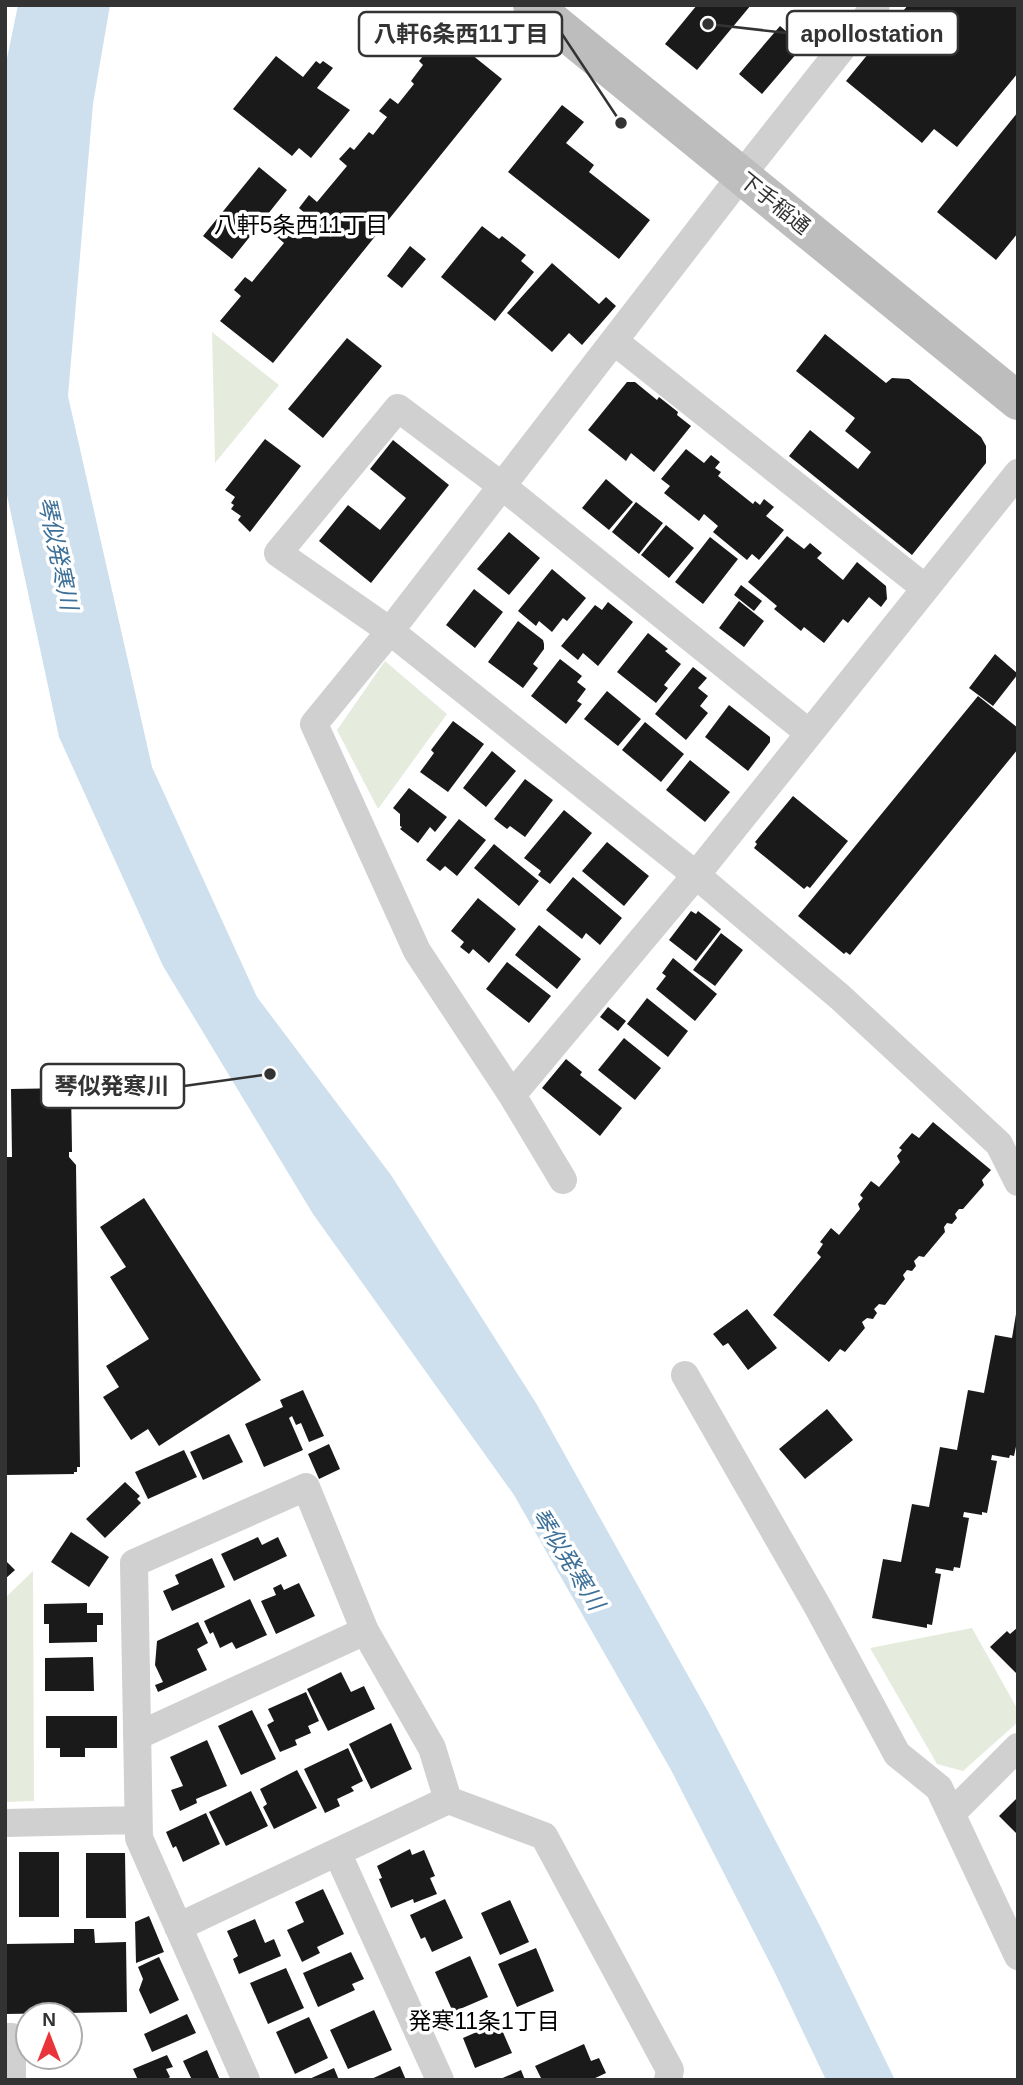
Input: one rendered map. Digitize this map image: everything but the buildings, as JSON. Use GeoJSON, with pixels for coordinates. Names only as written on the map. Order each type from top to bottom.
{"type":"FeatureCollection","features":[{"type":"Feature","properties":{"kind":"main road","name":"下手稲通"},"geometry":{"type":"LineString","coordinates":[[532,5],[1018,401]]}},
{"type":"Feature","properties":{"kind":"street"},"geometry":{"type":"LineString","coordinates":[[563,1180],[512,1095],[417,951],[314,724],[390,631],[876,5]]}},
{"type":"Feature","properties":{"kind":"street"},"geometry":{"type":"LineString","coordinates":[[614,341],[925,588]]}},
{"type":"Feature","properties":{"kind":"street"},"geometry":{"type":"LineString","coordinates":[[809,733],[502,486],[398,408],[278,552],[390,631],[696,875],[840,997],[999,1144],[1018,1182]]}},
{"type":"Feature","properties":{"kind":"street"},"geometry":{"type":"LineString","coordinates":[[512,1095],[696,875],[1018,473]]}},
{"type":"Feature","properties":{"kind":"street"},"geometry":{"type":"LineString","coordinates":[[685,1375],[819,1609],[897,1754],[939,1788],[1018,1956]]}},
{"type":"Feature","properties":{"kind":"street"},"geometry":{"type":"LineString","coordinates":[[246,2080],[139,1838],[134,1563],[306,1487],[365,1631],[432,1748],[448,1800]]}},
{"type":"Feature","properties":{"kind":"street"},"geometry":{"type":"LineString","coordinates":[[137,1736],[365,1631]]}},
{"type":"Feature","properties":{"kind":"street"},"geometry":{"type":"LineString","coordinates":[[952,1813],[1018,1747]]}},
{"type":"Feature","properties":{"kind":"street"},"geometry":{"type":"LineString","coordinates":[[178,1927],[448,1800],[544,1836],[670,2070],[667,2080]]}},
{"type":"Feature","properties":{"kind":"street"},"geometry":{"type":"LineString","coordinates":[[5,1823],[138,1820]]}},
{"type":"Feature","properties":{"kind":"street"},"geometry":{"type":"LineString","coordinates":[[337,1852],[440,2080]]}},
{"type":"Feature","properties":{"kind":"street"},"geometry":{"type":"LineString","coordinates":[[5,2037],[12,2037],[12,2080]]}},
{"type":"Feature","properties":{"kind":"shaded area"},"geometry":{"type":"Polygon","coordinates":[[[212,332],[279,385],[215,463],[212,332]]]}},
{"type":"Feature","properties":{"kind":"shaded area"},"geometry":{"type":"Polygon","coordinates":[[[385,661],[447,714],[378,809],[337,730],[385,661]]]}},
{"type":"Feature","properties":{"kind":"shaded area"},"geometry":{"type":"Polygon","coordinates":[[[33,1571],[34,1801],[5,1802],[5,1598],[33,1571]]]}},
{"type":"Feature","properties":{"kind":"shaded area"},"geometry":{"type":"Polygon","coordinates":[[[972,1628],[1018,1710],[1018,1722],[963,1771],[937,1764],[870,1648],[972,1628]]]}},
{"type":"Feature","properties":{"kind":"water"},"geometry":{"type":"Polygon","coordinates":[[[18,5],[110,5],[93,104],[68,396],[152,767],[257,997],[391,1175],[536,1403],[710,1715],[821,1928],[895,2080],[826,2080],[774,1971],[671,1770],[514,1495],[313,1214],[163,966],[59,737],[5,486],[5,68],[18,5]]]}},
{"type":"Feature","properties":{"kind":"place","name":"apollostation"},"geometry":{"type":"Point","coordinates":[708,24]}},
{"type":"Feature","properties":{"kind":"place","name":"八軒6条西11丁目"},"geometry":{"type":"Point","coordinates":[621,123]}},
{"type":"Feature","properties":{"kind":"place","name":"琴似発寒川"},"geometry":{"type":"Point","coordinates":[270,1074]}},
{"type":"Feature","properties":{"kind":"district","name":"八軒5条西11丁目"},"geometry":{"type":"Point","coordinates":[301,225]}},
{"type":"Feature","properties":{"kind":"district","name":"発寒11条1丁目"},"geometry":{"type":"Point","coordinates":[484,2021]}}]}
